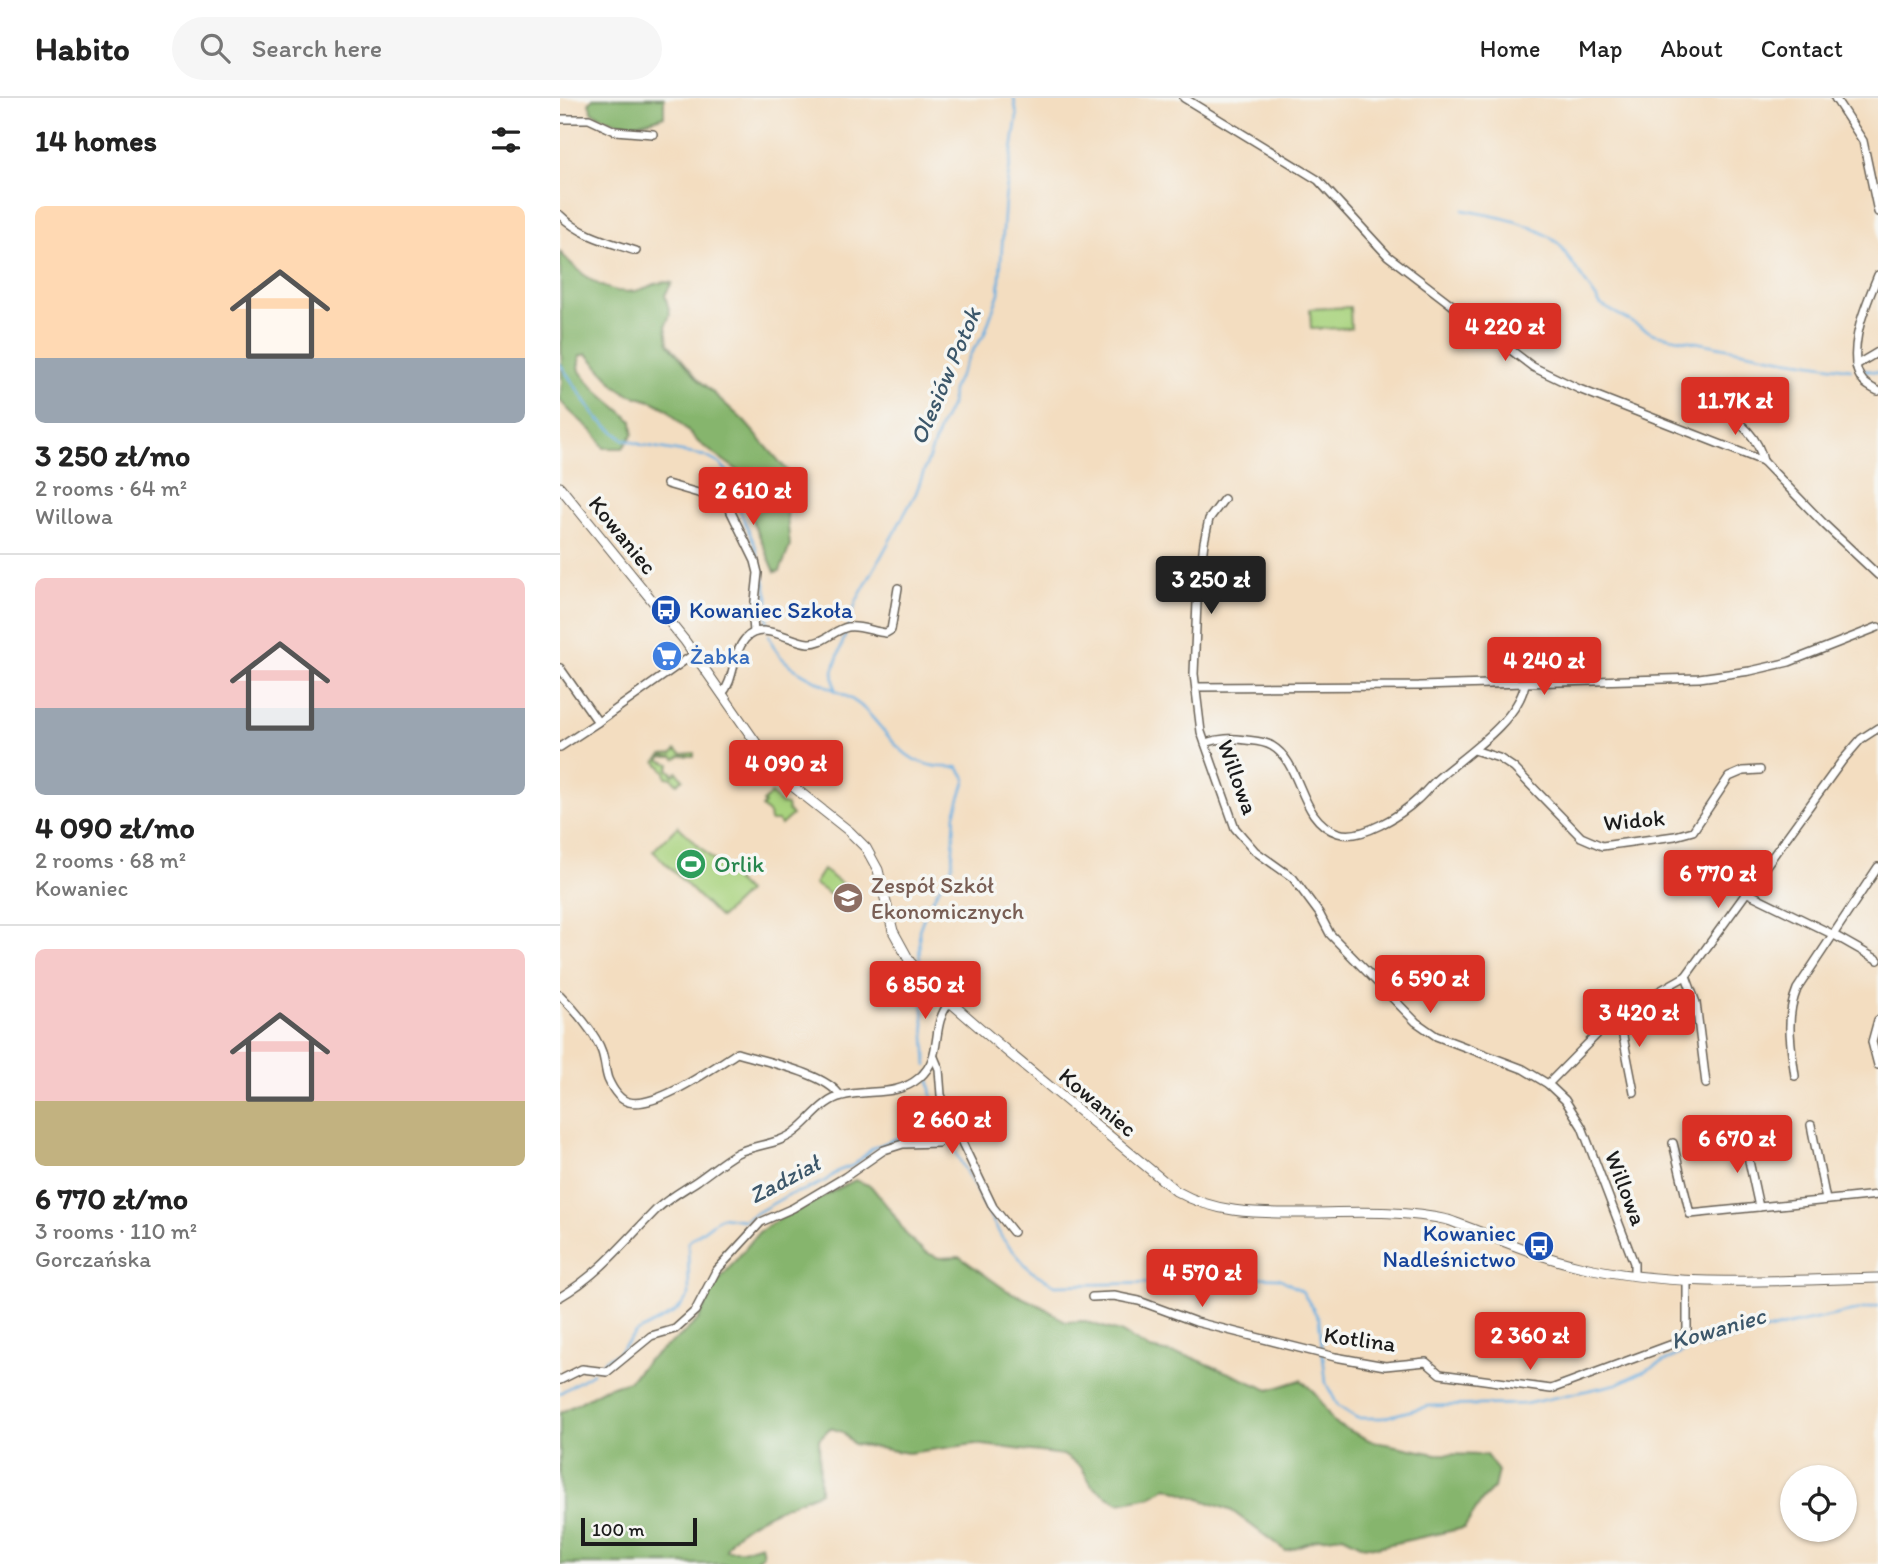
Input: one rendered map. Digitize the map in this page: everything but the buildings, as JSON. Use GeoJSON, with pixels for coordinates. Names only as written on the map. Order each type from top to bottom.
{"type":"FeatureCollection","features":[{"type":"Feature","properties":{"kind":"street"},"geometry":{"type":"LineString","coordinates":[[1184,98],[1318,180],[1388,256],[1533,367],[1592,394],[1763,461],[1878,575]]}},
{"type":"Feature","properties":{"kind":"street"},"geometry":{"type":"LineString","coordinates":[[1835,98],[1863,141],[1878,212]]}},
{"type":"Feature","properties":{"kind":"street"},"geometry":{"type":"LineString","coordinates":[[560,119],[589,119],[615,131],[653,134]]}},
{"type":"Feature","properties":{"kind":"street"},"geometry":{"type":"LineString","coordinates":[[560,215],[588,235],[636,251]]}},
{"type":"Feature","properties":{"kind":"street"},"geometry":{"type":"LineString","coordinates":[[1878,275],[1858,328],[1854,349],[1858,376],[1866,385],[1878,391]]}},
{"type":"Feature","properties":{"kind":"street"},"geometry":{"type":"LineString","coordinates":[[1856,365],[1878,352]]}},
{"type":"Feature","properties":{"kind":"street"},"geometry":{"type":"LineString","coordinates":[[1719,407],[1749,430],[1763,461]]}},
{"type":"Feature","properties":{"kind":"street"},"geometry":{"type":"LineString","coordinates":[[667,484],[712,497],[728,506],[755,561],[758,573],[753,620],[757,632]]}},
{"type":"Feature","properties":{"kind":"street","name":"Kowaniec"},"geometry":{"type":"LineString","coordinates":[[560,487],[694,654],[756,744],[782,776],[866,848],[878,870],[893,931],[910,962],[950,1002],[1176,1191],[1201,1203],[1227,1211],[1247,1213],[1384,1213],[1431,1216],[1559,1261],[1687,1282],[1878,1279]]}},
{"type":"Feature","properties":{"kind":"street","name":"Willowa"},"geometry":{"type":"LineString","coordinates":[[1224,499],[1209,519],[1204,542],[1195,652],[1197,711],[1205,743],[1230,814],[1242,839],[1293,878],[1319,913],[1330,934],[1416,1022],[1436,1036],[1523,1069],[1548,1084],[1565,1100],[1582,1127],[1633,1262],[1633,1275]]}},
{"type":"Feature","properties":{"kind":"street"},"geometry":{"type":"LineString","coordinates":[[722,694],[728,687],[737,654],[745,639],[757,632],[775,633],[810,643],[825,640],[838,630],[846,628],[886,633],[891,630],[898,588]]}},
{"type":"Feature","properties":{"kind":"street"},"geometry":{"type":"LineString","coordinates":[[1196,687],[1671,680],[1750,671],[1789,662],[1878,627]]}},
{"type":"Feature","properties":{"kind":"street"},"geometry":{"type":"LineString","coordinates":[[560,747],[694,654]]}},
{"type":"Feature","properties":{"kind":"street"},"geometry":{"type":"LineString","coordinates":[[560,668],[598,722]]}},
{"type":"Feature","properties":{"kind":"street"},"geometry":{"type":"LineString","coordinates":[[1205,743],[1226,738],[1264,742],[1275,747],[1317,818],[1330,829],[1347,835],[1364,832],[1377,827],[1417,800],[1434,782],[1474,750],[1518,703],[1525,684]]}},
{"type":"Feature","properties":{"kind":"street"},"geometry":{"type":"LineString","coordinates":[[1548,1084],[1615,1016],[1686,976],[1842,761],[1861,739],[1878,728]]}},
{"type":"Feature","properties":{"kind":"street","name":"Widok"},"geometry":{"type":"LineString","coordinates":[[1474,750],[1499,758],[1514,768],[1581,837],[1602,846],[1693,831],[1729,777],[1743,771],[1760,770]]}},
{"type":"Feature","properties":{"kind":"street"},"geometry":{"type":"LineString","coordinates":[[1796,1076],[1789,1033],[1791,1002],[1878,867]]}},
{"type":"Feature","properties":{"kind":"street"},"geometry":{"type":"LineString","coordinates":[[1748,892],[1878,960]]}},
{"type":"Feature","properties":{"kind":"street"},"geometry":{"type":"LineString","coordinates":[[1686,976],[1696,1003],[1706,1084]]}},
{"type":"Feature","properties":{"kind":"street"},"geometry":{"type":"LineString","coordinates":[[560,995],[574,1009],[601,1049],[608,1078],[617,1094],[630,1102],[649,1101],[673,1093],[737,1053],[788,1067],[822,1081],[836,1089],[840,1096]]}},
{"type":"Feature","properties":{"kind":"street"},"geometry":{"type":"LineString","coordinates":[[560,1297],[586,1281],[610,1260],[661,1206],[738,1153],[794,1133],[813,1114],[840,1096],[904,1087],[922,1075],[933,1060],[939,1021],[950,1002]]}},
{"type":"Feature","properties":{"kind":"street"},"geometry":{"type":"LineString","coordinates":[[1615,1016],[1621,1027],[1634,1092]]}},
{"type":"Feature","properties":{"kind":"street"},"geometry":{"type":"LineString","coordinates":[[1878,1020],[1872,1042],[1878,1065]]}},
{"type":"Feature","properties":{"kind":"street"},"geometry":{"type":"LineString","coordinates":[[933,1060],[939,1069],[941,1095],[956,1129],[993,1207],[1013,1232]]}},
{"type":"Feature","properties":{"kind":"street"},"geometry":{"type":"LineString","coordinates":[[1811,1125],[1826,1200]]}},
{"type":"Feature","properties":{"kind":"street"},"geometry":{"type":"LineString","coordinates":[[560,1380],[582,1370],[598,1373],[613,1369],[651,1336],[675,1329],[695,1311],[716,1271],[761,1222],[793,1208],[884,1150],[903,1144],[938,1143],[956,1129]]}},
{"type":"Feature","properties":{"kind":"street"},"geometry":{"type":"LineString","coordinates":[[1744,1138],[1759,1207]]}},
{"type":"Feature","properties":{"kind":"street"},"geometry":{"type":"LineString","coordinates":[[1673,1143],[1690,1214],[1878,1195]]}},
{"type":"Feature","properties":{"kind":"street","name":"Kotlina"},"geometry":{"type":"LineString","coordinates":[[1092,1297],[1114,1296],[1139,1301],[1196,1322],[1335,1357],[1385,1366],[1426,1362],[1440,1374],[1551,1389],[1681,1341],[1687,1330],[1687,1282]]}},
{"type":"Feature","properties":{"kind":"green space"},"geometry":{"type":"Polygon","coordinates":[[[593,98],[664,98],[664,116],[636,124],[619,123],[592,112],[589,104],[593,98]]]}},
{"type":"Feature","properties":{"kind":"green space"},"geometry":{"type":"Polygon","coordinates":[[[560,252],[584,275],[613,290],[635,291],[657,283],[672,283],[665,295],[670,314],[666,325],[668,343],[698,379],[744,421],[793,477],[787,517],[790,546],[780,571],[775,572],[752,519],[740,472],[699,443],[667,409],[628,394],[616,386],[587,354],[580,356],[578,368],[596,390],[632,421],[633,434],[623,448],[604,448],[595,434],[560,400],[560,252]]]}},
{"type":"Feature","properties":{"kind":"green space"},"geometry":{"type":"Polygon","coordinates":[[[1350,307],[1351,328],[1311,329],[1310,309],[1350,307]]]}},
{"type":"Feature","properties":{"kind":"green space"},"geometry":{"type":"Polygon","coordinates":[[[676,750],[682,754],[694,753],[694,756],[681,756],[676,759],[662,757],[660,760],[670,764],[668,770],[673,775],[677,772],[683,779],[677,784],[672,778],[666,777],[665,771],[656,761],[662,755],[672,754],[676,750]]]}},
{"type":"Feature","properties":{"kind":"green space"},"geometry":{"type":"Polygon","coordinates":[[[771,794],[781,804],[787,805],[792,815],[781,825],[778,821],[770,821],[769,814],[762,807],[771,794]]]}},
{"type":"Feature","properties":{"kind":"green space","name":"Orlik"},"geometry":{"type":"Polygon","coordinates":[[[678,826],[747,892],[720,918],[653,851],[678,826]]]}},
{"type":"Feature","properties":{"kind":"green space"},"geometry":{"type":"Polygon","coordinates":[[[823,870],[845,886],[837,899],[814,884],[823,870]]]}},
{"type":"Feature","properties":{"kind":"green space"},"geometry":{"type":"Polygon","coordinates":[[[855,1180],[871,1186],[908,1237],[925,1252],[939,1258],[960,1257],[1006,1290],[1043,1307],[1066,1322],[1083,1321],[1120,1332],[1150,1349],[1191,1357],[1269,1390],[1301,1380],[1315,1393],[1334,1423],[1371,1441],[1436,1454],[1486,1455],[1498,1471],[1494,1488],[1483,1499],[1464,1528],[1377,1547],[1361,1545],[1343,1536],[1318,1539],[1286,1551],[1232,1511],[1167,1487],[1151,1497],[1119,1503],[1093,1487],[1081,1467],[1063,1455],[975,1444],[908,1453],[853,1444],[843,1432],[830,1428],[819,1439],[820,1492],[766,1515],[731,1540],[726,1550],[742,1550],[761,1544],[763,1554],[751,1564],[560,1564],[560,1413],[606,1388],[629,1381],[647,1361],[683,1334],[698,1320],[716,1284],[759,1232],[855,1180]]]}},
{"type":"Feature","properties":{"kind":"waterway","name":"Olesiów Potok"},"geometry":{"type":"LineString","coordinates":[[835,690],[833,671],[857,600],[916,493],[951,405],[952,390],[971,353],[984,335],[999,293],[1005,200],[1017,116],[1014,98]]}},
{"type":"Feature","properties":{"kind":"waterway"},"geometry":{"type":"LineString","coordinates":[[1463,210],[1514,221],[1549,236],[1559,244],[1601,305],[1654,334],[1851,369]]}},
{"type":"Feature","properties":{"kind":"waterway","name":"Kowaniec"},"geometry":{"type":"LineString","coordinates":[[560,364],[597,418],[623,439],[705,456],[720,464],[730,474],[737,488],[739,508],[756,548],[768,597],[767,628]]}},
{"type":"Feature","properties":{"kind":"waterway"},"geometry":{"type":"LineString","coordinates":[[1863,370],[1878,372]]}},
{"type":"Feature","properties":{"kind":"waterway","name":"Kowaniec"},"geometry":{"type":"LineString","coordinates":[[769,635],[784,660],[808,677],[849,697],[861,706],[907,755],[931,766],[958,767],[966,779],[955,814],[952,866],[927,909],[919,930],[920,969]]}},
{"type":"Feature","properties":{"kind":"waterway","name":"Kowaniec"},"geometry":{"type":"LineString","coordinates":[[921,979],[927,1066]]}},
{"type":"Feature","properties":{"kind":"waterway","name":"Kowaniec"},"geometry":{"type":"LineString","coordinates":[[928,1073],[934,1106],[950,1142],[1002,1238],[1031,1271],[1055,1285],[1161,1283],[1239,1277],[1279,1278],[1302,1291],[1319,1319],[1326,1383],[1338,1406],[1357,1418],[1382,1418],[1429,1406],[1525,1404],[1617,1384],[1688,1350],[1878,1306]]}},
{"type":"Feature","properties":{"kind":"waterway","name":"Zadział"},"geometry":{"type":"LineString","coordinates":[[598,1368],[606,1359],[617,1354],[635,1333],[674,1313],[681,1306],[689,1295],[688,1242],[721,1217],[744,1220],[788,1195],[825,1181],[838,1171],[854,1165],[873,1148],[897,1138],[920,1133],[946,1133]]}},
{"type":"Feature","properties":{"kind":"waterway","name":"Zadział"},"geometry":{"type":"LineString","coordinates":[[560,1393],[593,1373]]}},
{"type":"Feature","properties":{"kind":"place","name":"Kowaniec Szkoła"},"geometry":{"type":"Point","coordinates":[666,610]}},
{"type":"Feature","properties":{"kind":"place","name":"Żabka"},"geometry":{"type":"Point","coordinates":[667,656]}},
{"type":"Feature","properties":{"kind":"place","name":"Orlik"},"geometry":{"type":"Point","coordinates":[691,864]}},
{"type":"Feature","properties":{"kind":"place","name":"Zespół Szkół Ekonomicznych"},"geometry":{"type":"Point","coordinates":[848,898]}},
{"type":"Feature","properties":{"kind":"place","name":"Kowaniec Nadleśnictwo"},"geometry":{"type":"Point","coordinates":[1539,1246]}}]}
